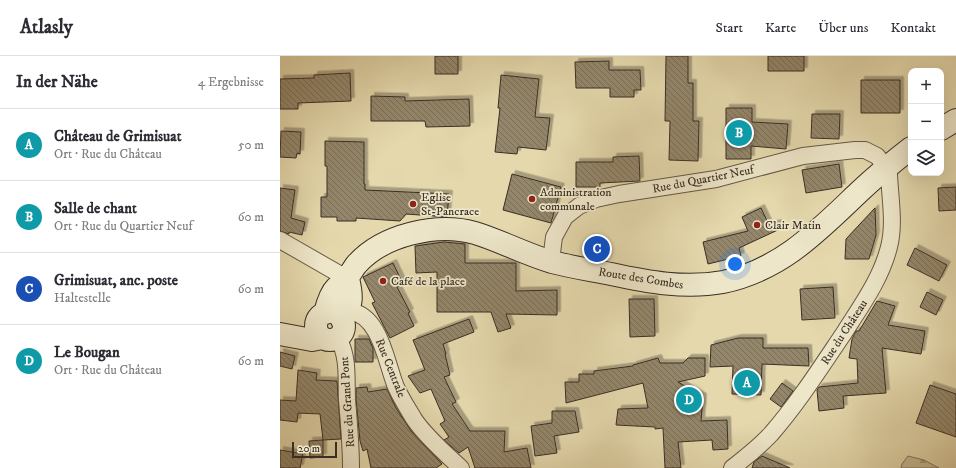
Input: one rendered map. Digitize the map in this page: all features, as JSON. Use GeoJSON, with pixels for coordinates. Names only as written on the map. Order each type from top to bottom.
{"type":"FeatureCollection","features":[{"type":"Feature","properties":{"kind":"street"},"geometry":{"type":"LineString","coordinates":[[944,127],[956,120]]}},
{"type":"Feature","properties":{"kind":"street","name":"Rue du Quartier Neuf"},"geometry":{"type":"LineString","coordinates":[[551,261],[554,237],[565,217],[579,206],[596,199],[716,179],[803,156],[831,152],[865,150],[877,156],[886,167]]}},
{"type":"Feature","properties":{"kind":"street","name":"Route des Combes"},"geometry":{"type":"LineString","coordinates":[[332,323],[328,303],[335,289],[348,278],[355,266],[362,259],[399,237],[427,230],[457,230],[473,233],[551,261],[642,280],[678,285],[711,284],[736,279],[763,269],[790,253],[826,223],[886,167],[908,150]]}},
{"type":"Feature","properties":{"kind":"street","name":"Rue du Château"},"geometry":{"type":"LineString","coordinates":[[732,468],[752,453],[770,434],[804,391],[841,337],[879,277],[889,247],[892,228],[889,174],[886,167]]}},
{"type":"Feature","properties":{"kind":"street"},"geometry":{"type":"LineString","coordinates":[[280,240],[348,278]]}},
{"type":"Feature","properties":{"kind":"street","name":"Rue Centrale"},"geometry":{"type":"LineString","coordinates":[[332,323],[356,312],[364,317],[375,330],[384,348],[396,387],[415,421],[443,452],[461,468]]}},
{"type":"Feature","properties":{"kind":"street"},"geometry":{"type":"LineString","coordinates":[[282,334],[312,340],[332,323]]}},
{"type":"Feature","properties":{"kind":"street","name":"Rue du Grand Pont"},"geometry":{"type":"LineString","coordinates":[[332,323],[344,350],[346,362],[351,438],[350,468]]}},
{"type":"Feature","properties":{"kind":"green space"},"geometry":{"type":"Polygon","coordinates":[[[908,456],[924,460],[939,468],[901,468],[908,456]]]}},
{"type":"Feature","properties":{"kind":"building"},"geometry":{"type":"Polygon","coordinates":[[[435,56],[458,56],[458,74],[435,74],[435,56]]]}},
{"type":"Feature","properties":{"kind":"building"},"geometry":{"type":"Polygon","coordinates":[[[666,56],[688,56],[688,83],[693,83],[693,121],[699,121],[698,161],[669,160],[670,121],[665,121],[666,56]]]}},
{"type":"Feature","properties":{"kind":"building"},"geometry":{"type":"Polygon","coordinates":[[[768,56],[804,56],[804,71],[768,71],[768,56]]]}},
{"type":"Feature","properties":{"kind":"building"},"geometry":{"type":"Polygon","coordinates":[[[609,61],[609,70],[640,70],[641,90],[634,90],[634,97],[610,97],[610,88],[576,88],[575,62],[609,61]]]}},
{"type":"Feature","properties":{"kind":"building"},"geometry":{"type":"Polygon","coordinates":[[[350,73],[351,101],[298,103],[298,109],[280,109],[280,79],[314,78],[314,75],[350,73]]]}},
{"type":"Feature","properties":{"kind":"building"},"geometry":{"type":"Polygon","coordinates":[[[501,75],[539,79],[535,117],[550,118],[546,150],[518,147],[517,154],[495,152],[500,108],[498,108],[501,75]]]}},
{"type":"Feature","properties":{"kind":"building"},"geometry":{"type":"Polygon","coordinates":[[[861,80],[900,80],[900,113],[861,113],[861,80]]]}},
{"type":"Feature","properties":{"kind":"building"},"geometry":{"type":"Polygon","coordinates":[[[371,96],[405,97],[405,101],[469,99],[470,126],[426,127],[425,121],[371,121],[371,96]]]}},
{"type":"Feature","properties":{"kind":"building"},"geometry":{"type":"Polygon","coordinates":[[[726,108],[752,108],[752,122],[788,124],[786,149],[751,146],[751,159],[726,159],[726,108]]]}},
{"type":"Feature","properties":{"kind":"building"},"geometry":{"type":"Polygon","coordinates":[[[812,114],[840,114],[839,139],[811,138],[812,114]]]}},
{"type":"Feature","properties":{"kind":"building"},"geometry":{"type":"Polygon","coordinates":[[[281,131],[301,132],[300,154],[297,153],[296,158],[280,157],[281,131]]]}},
{"type":"Feature","properties":{"kind":"building"},"geometry":{"type":"Polygon","coordinates":[[[325,141],[364,142],[365,190],[449,194],[447,217],[406,214],[400,221],[356,218],[356,221],[337,221],[337,217],[321,217],[321,197],[327,197],[325,141]]]}},
{"type":"Feature","properties":{"kind":"building"},"geometry":{"type":"Polygon","coordinates":[[[639,156],[640,181],[600,183],[600,187],[576,187],[576,162],[613,162],[613,157],[639,156]]]}},
{"type":"Feature","properties":{"kind":"building"},"geometry":{"type":"Polygon","coordinates":[[[839,164],[842,187],[806,193],[802,170],[839,164]]]}},
{"type":"Feature","properties":{"kind":"building","name":"Administration communale"},"geometry":{"type":"Polygon","coordinates":[[[512,174],[561,187],[551,223],[503,210],[512,174]]]}},
{"type":"Feature","properties":{"kind":"building"},"geometry":{"type":"Polygon","coordinates":[[[956,187],[956,210],[939,211],[938,188],[956,187]]]}},
{"type":"Feature","properties":{"kind":"building"},"geometry":{"type":"Polygon","coordinates":[[[280,188],[295,190],[291,218],[305,222],[302,235],[289,232],[289,234],[280,231],[280,188]]]}},
{"type":"Feature","properties":{"kind":"building"},"geometry":{"type":"Polygon","coordinates":[[[761,208],[769,225],[778,223],[780,229],[739,248],[741,256],[708,264],[703,242],[748,231],[742,217],[761,208]]]}},
{"type":"Feature","properties":{"kind":"building"},"geometry":{"type":"Polygon","coordinates":[[[875,208],[876,235],[869,259],[845,259],[846,239],[875,208]]]}},
{"type":"Feature","properties":{"kind":"building"},"geometry":{"type":"Polygon","coordinates":[[[444,242],[465,244],[465,263],[516,263],[516,291],[557,290],[557,315],[506,314],[511,328],[498,332],[491,312],[437,312],[437,272],[416,273],[415,246],[444,242]]]}},
{"type":"Feature","properties":{"kind":"building"},"geometry":{"type":"Polygon","coordinates":[[[915,248],[947,265],[939,281],[907,265],[915,248]]]}},
{"type":"Feature","properties":{"kind":"building"},"geometry":{"type":"Polygon","coordinates":[[[393,263],[403,284],[397,287],[410,312],[408,313],[414,326],[390,338],[372,303],[375,302],[363,277],[393,263]]]}},
{"type":"Feature","properties":{"kind":"building"},"geometry":{"type":"Polygon","coordinates":[[[833,287],[835,318],[802,320],[800,289],[833,287]]]}},
{"type":"Feature","properties":{"kind":"building"},"geometry":{"type":"Polygon","coordinates":[[[927,292],[943,300],[936,315],[920,307],[927,292]]]}},
{"type":"Feature","properties":{"kind":"building"},"geometry":{"type":"Polygon","coordinates":[[[629,299],[654,299],[655,336],[630,337],[629,299]]]}},
{"type":"Feature","properties":{"kind":"building"},"geometry":{"type":"Polygon","coordinates":[[[877,301],[895,306],[888,325],[925,331],[921,354],[882,348],[886,393],[843,396],[844,408],[819,411],[817,390],[819,387],[858,383],[857,359],[849,358],[852,339],[856,331],[859,331],[877,301]]]}},
{"type":"Feature","properties":{"kind":"building"},"geometry":{"type":"Polygon","coordinates":[[[469,319],[474,332],[443,344],[450,375],[444,377],[456,402],[452,404],[470,431],[505,431],[504,452],[527,448],[531,468],[475,468],[468,447],[459,453],[444,440],[449,437],[440,424],[445,421],[431,389],[420,393],[408,376],[425,370],[413,340],[469,319]]]}},
{"type":"Feature","properties":{"kind":"building"},"geometry":{"type":"Polygon","coordinates":[[[738,338],[763,338],[763,348],[808,348],[809,366],[762,364],[761,395],[732,394],[733,366],[710,367],[711,345],[738,338]]]}},
{"type":"Feature","properties":{"kind":"building"},"geometry":{"type":"Polygon","coordinates":[[[355,339],[369,339],[373,348],[373,362],[355,362],[355,339]]]}},
{"type":"Feature","properties":{"kind":"building"},"geometry":{"type":"Polygon","coordinates":[[[280,352],[295,356],[292,369],[280,366],[280,352]]]}},
{"type":"Feature","properties":{"kind":"building"},"geometry":{"type":"Polygon","coordinates":[[[658,358],[660,363],[683,363],[688,358],[705,358],[705,376],[678,382],[703,397],[701,421],[727,420],[728,449],[713,450],[712,440],[678,442],[681,468],[665,468],[663,428],[655,429],[655,427],[616,425],[618,409],[648,408],[643,383],[566,403],[565,382],[579,382],[579,374],[594,374],[594,371],[633,366],[658,358]]]}},
{"type":"Feature","properties":{"kind":"building"},"geometry":{"type":"Polygon","coordinates":[[[298,370],[317,373],[316,380],[337,381],[341,439],[323,440],[320,414],[298,413],[297,422],[280,420],[280,400],[296,401],[298,370]]]}},
{"type":"Feature","properties":{"kind":"building"},"geometry":{"type":"Polygon","coordinates":[[[782,383],[793,391],[781,407],[770,399],[782,383]]]}},
{"type":"Feature","properties":{"kind":"building"},"geometry":{"type":"Polygon","coordinates":[[[930,385],[956,394],[956,437],[916,423],[930,385]]]}},
{"type":"Feature","properties":{"kind":"building"},"geometry":{"type":"Polygon","coordinates":[[[367,387],[368,392],[387,389],[396,408],[411,431],[442,464],[436,468],[371,468],[367,449],[363,451],[360,441],[356,399],[356,388],[367,387]]]}},
{"type":"Feature","properties":{"kind":"building"},"geometry":{"type":"Polygon","coordinates":[[[552,411],[575,411],[579,432],[554,436],[557,453],[535,456],[531,426],[552,423],[552,411]]]}},
{"type":"Feature","properties":{"kind":"building"},"geometry":{"type":"Polygon","coordinates":[[[323,440],[323,457],[310,458],[309,441],[323,440]]]}},
{"type":"Feature","properties":{"kind":"building"},"geometry":{"type":"Polygon","coordinates":[[[280,450],[303,454],[300,468],[280,468],[280,450]]]}},
{"type":"Feature","properties":{"kind":"building"},"geometry":{"type":"Polygon","coordinates":[[[762,456],[790,468],[752,468],[754,462],[762,456]]]}},
{"type":"Feature","properties":{"kind":"place","name":"Salle de chant"},"geometry":{"type":"Point","coordinates":[739,133]}},
{"type":"Feature","properties":{"kind":"place","name":"Administration communale"},"geometry":{"type":"Point","coordinates":[532,199]}},
{"type":"Feature","properties":{"kind":"place","name":"Eglise St-Pancrace"},"geometry":{"type":"Point","coordinates":[413,204]}},
{"type":"Feature","properties":{"kind":"place","name":"Clair Matin"},"geometry":{"type":"Point","coordinates":[757,225]}},
{"type":"Feature","properties":{"kind":"place","name":"Grimisuat, anc. poste"},"geometry":{"type":"Point","coordinates":[597,249]}},
{"type":"Feature","properties":{"kind":"place","name":"Café de la place"},"geometry":{"type":"Point","coordinates":[383,281]}},
{"type":"Feature","properties":{"kind":"place","name":"Château de Grimisuat"},"geometry":{"type":"Point","coordinates":[747,383]}},
{"type":"Feature","properties":{"kind":"place","name":"Le Bougan"},"geometry":{"type":"Point","coordinates":[689,400]}}]}
